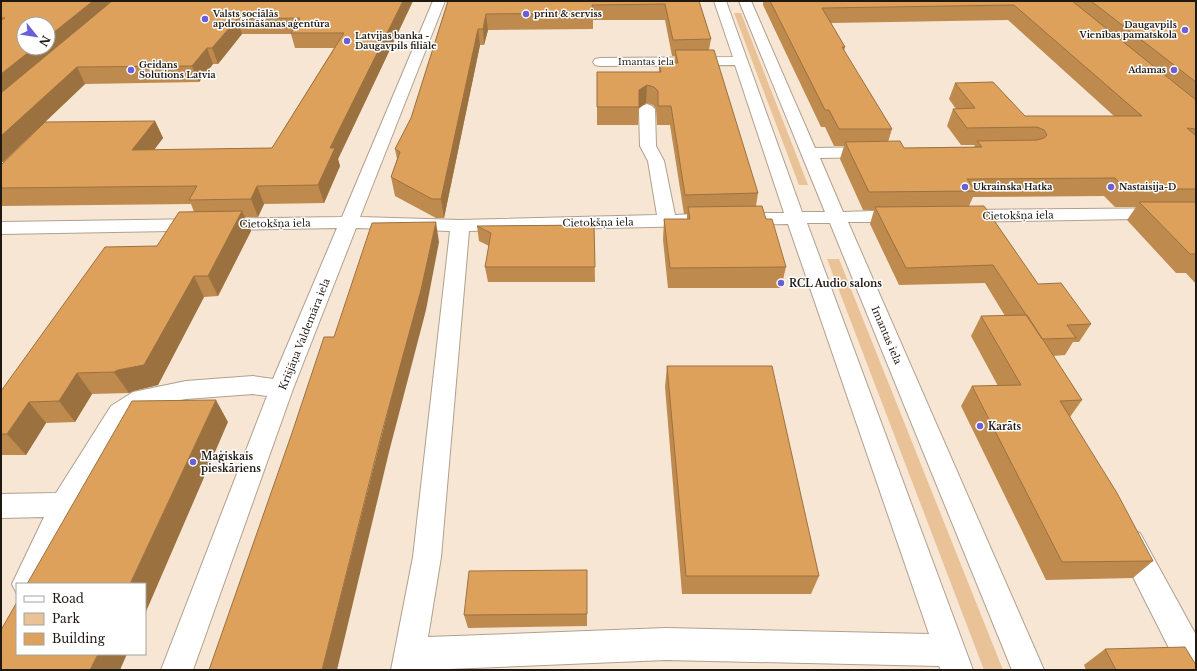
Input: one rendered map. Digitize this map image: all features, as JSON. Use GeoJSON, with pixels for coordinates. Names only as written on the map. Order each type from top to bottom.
{"type":"FeatureCollection","features":[{"type":"Feature","properties":{"kind":"street","name":"Krišjāņa Valdemāra iela"},"geometry":{"type":"LineString","coordinates":[[177,670],[281,389],[439,1]]}},
{"type":"Feature","properties":{"kind":"street"},"geometry":{"type":"LineString","coordinates":[[460,226],[427,557],[408,662],[666,644],[953,660],[720,1]]}},
{"type":"Feature","properties":{"kind":"street","name":"Imantas iela"},"geometry":{"type":"LineString","coordinates":[[745,1],[1028,670]]}},
{"type":"Feature","properties":{"kind":"street","name":"Imantas iela"},"geometry":{"type":"LineString","coordinates":[[600,62],[741,61]]}},
{"type":"Feature","properties":{"kind":"street"},"geometry":{"type":"LineString","coordinates":[[647,109],[648,146],[656,161],[667,221]]}},
{"type":"Feature","properties":{"kind":"street"},"geometry":{"type":"LineString","coordinates":[[810,153],[886,152]]}},
{"type":"Feature","properties":{"kind":"street","name":"Cietokšņa iela"},"geometry":{"type":"LineString","coordinates":[[943,216],[1196,213]]}},
{"type":"Feature","properties":{"kind":"street","name":"Cietokšņa iela"},"geometry":{"type":"LineString","coordinates":[[1,228],[350,222],[460,226],[919,216]]}},
{"type":"Feature","properties":{"kind":"street"},"geometry":{"type":"LineString","coordinates":[[27,583],[63,505],[120,413],[141,398],[186,390],[253,385],[281,389]]}},
{"type":"Feature","properties":{"kind":"street"},"geometry":{"type":"LineString","coordinates":[[1,506],[63,505]]}},
{"type":"Feature","properties":{"kind":"street"},"geometry":{"type":"LineString","coordinates":[[1119,521],[1196,667]]}},
{"type":"Feature","properties":{"kind":"green space"},"geometry":{"type":"Polygon","coordinates":[[[734,13],[741,13],[808,185],[799,185],[734,13]]]}},
{"type":"Feature","properties":{"kind":"green space"},"geometry":{"type":"Polygon","coordinates":[[[827,259],[839,259],[1003,670],[984,670],[827,259]]]}},
{"type":"Feature","properties":{"kind":"building"},"geometry":{"type":"Polygon","coordinates":[[[1,1],[93,1],[56,31],[56,16],[16,16],[16,56],[24,56],[1,74],[1,20],[5,18],[1,18],[1,1]]]}},
{"type":"Feature","properties":{"kind":"building"},"geometry":{"type":"Polygon","coordinates":[[[112,1],[403,1],[330,148],[335,148],[318,185],[257,186],[251,199],[189,200],[197,186],[1,188],[1,165],[45,122],[155,121],[132,150],[272,148],[344,33],[291,33],[300,18],[237,19],[212,48],[207,48],[192,66],[77,67],[1,136],[1,93],[46,56],[56,56],[56,47],[112,1]]]}},
{"type":"Feature","properties":{"kind":"building"},"geometry":{"type":"Polygon","coordinates":[[[448,1],[699,1],[711,39],[673,40],[665,4],[592,5],[593,13],[486,14],[483,29],[478,29],[441,199],[432,199],[391,177],[400,152],[395,149],[411,118],[448,1]]]}},
{"type":"Feature","properties":{"kind":"building"},"geometry":{"type":"Polygon","coordinates":[[[770,1],[1072,1],[1196,100],[1196,129],[1187,128],[1196,136],[1196,189],[1126,189],[1115,178],[967,179],[975,191],[869,192],[845,142],[900,141],[904,148],[982,147],[977,141],[1037,140],[1044,138],[1047,135],[1044,130],[1037,127],[967,128],[953,109],[975,108],[955,83],[993,82],[1025,116],[1142,116],[1014,5],[822,8],[845,47],[842,47],[892,129],[839,129],[829,110],[825,110],[770,1]]]}},
{"type":"Feature","properties":{"kind":"building"},"geometry":{"type":"Polygon","coordinates":[[[1091,1],[1196,1],[1196,82],[1091,1]]]}},
{"type":"Feature","properties":{"kind":"building"},"geometry":{"type":"Polygon","coordinates":[[[675,50],[714,50],[758,193],[685,195],[671,106],[658,106],[658,91],[654,87],[647,85],[639,90],[639,107],[597,107],[597,72],[661,72],[659,63],[678,63],[675,50]]]}},
{"type":"Feature","properties":{"kind":"building"},"geometry":{"type":"Polygon","coordinates":[[[1139,202],[1196,202],[1196,254],[1190,254],[1139,202]]]}},
{"type":"Feature","properties":{"kind":"building"},"geometry":{"type":"Polygon","coordinates":[[[762,206],[766,219],[772,219],[786,267],[670,268],[664,219],[690,219],[688,207],[762,206]]]}},
{"type":"Feature","properties":{"kind":"building"},"geometry":{"type":"Polygon","coordinates":[[[984,206],[1038,284],[1061,283],[1091,324],[1067,325],[1076,338],[1042,339],[993,265],[906,268],[875,207],[984,206]]]}},
{"type":"Feature","properties":{"kind":"building"},"geometry":{"type":"Polygon","coordinates":[[[242,211],[208,276],[194,276],[144,365],[114,372],[77,373],[59,401],[29,402],[7,434],[1,434],[1,391],[105,247],[157,246],[179,212],[242,211]]]}},
{"type":"Feature","properties":{"kind":"building"},"geometry":{"type":"Polygon","coordinates":[[[436,222],[421,290],[382,432],[322,670],[209,670],[324,337],[334,337],[372,223],[436,222]]]}},
{"type":"Feature","properties":{"kind":"building"},"geometry":{"type":"Polygon","coordinates":[[[594,225],[595,267],[485,267],[491,233],[477,226],[594,225]]]}},
{"type":"Feature","properties":{"kind":"building"},"geometry":{"type":"Polygon","coordinates":[[[1027,315],[1082,400],[1060,401],[1117,493],[1153,561],[1062,562],[972,386],[1021,385],[981,316],[1027,315]]]}},
{"type":"Feature","properties":{"kind":"building"},"geometry":{"type":"Polygon","coordinates":[[[667,366],[772,366],[819,576],[686,576],[667,366]]]}},
{"type":"Feature","properties":{"kind":"building"},"geometry":{"type":"Polygon","coordinates":[[[216,400],[130,583],[28,583],[132,401],[216,400]]]}},
{"type":"Feature","properties":{"kind":"building"},"geometry":{"type":"Polygon","coordinates":[[[587,570],[587,614],[464,615],[469,571],[587,570]]]}},
{"type":"Feature","properties":{"kind":"building"},"geometry":{"type":"Polygon","coordinates":[[[16,604],[16,655],[98,655],[90,670],[1,670],[1,630],[16,604]]]}},
{"type":"Feature","properties":{"kind":"building"},"geometry":{"type":"Polygon","coordinates":[[[1185,647],[1196,665],[1196,670],[1116,670],[1105,649],[1185,647]]]}},
{"type":"Feature","properties":{"kind":"place","name":"print & serviss"},"geometry":{"type":"Point","coordinates":[526,14]}},
{"type":"Feature","properties":{"kind":"place","name":"Valsts sociālās apdrošināšanas aģentūra"},"geometry":{"type":"Point","coordinates":[205,19]}},
{"type":"Feature","properties":{"kind":"place","name":"Daugavpils Vienības pamatskola"},"geometry":{"type":"Point","coordinates":[1185,30]}},
{"type":"Feature","properties":{"kind":"place","name":"Latvijas banka - Daugavpils filiāle"},"geometry":{"type":"Point","coordinates":[347,41]}},
{"type":"Feature","properties":{"kind":"place","name":"Geidans Solutions Latvia"},"geometry":{"type":"Point","coordinates":[131,70]}},
{"type":"Feature","properties":{"kind":"place","name":"Adamas"},"geometry":{"type":"Point","coordinates":[1174,70]}},
{"type":"Feature","properties":{"kind":"place","name":"Ukrainska Hatka"},"geometry":{"type":"Point","coordinates":[965,187]}},
{"type":"Feature","properties":{"kind":"place","name":"Nastaisija-D"},"geometry":{"type":"Point","coordinates":[1111,187]}},
{"type":"Feature","properties":{"kind":"place","name":"RCL Audio salons"},"geometry":{"type":"Point","coordinates":[781,283]}},
{"type":"Feature","properties":{"kind":"place","name":"Karāts"},"geometry":{"type":"Point","coordinates":[980,426]}},
{"type":"Feature","properties":{"kind":"place","name":"Maģiskais pieskāriens"},"geometry":{"type":"Point","coordinates":[193,462]}}]}
